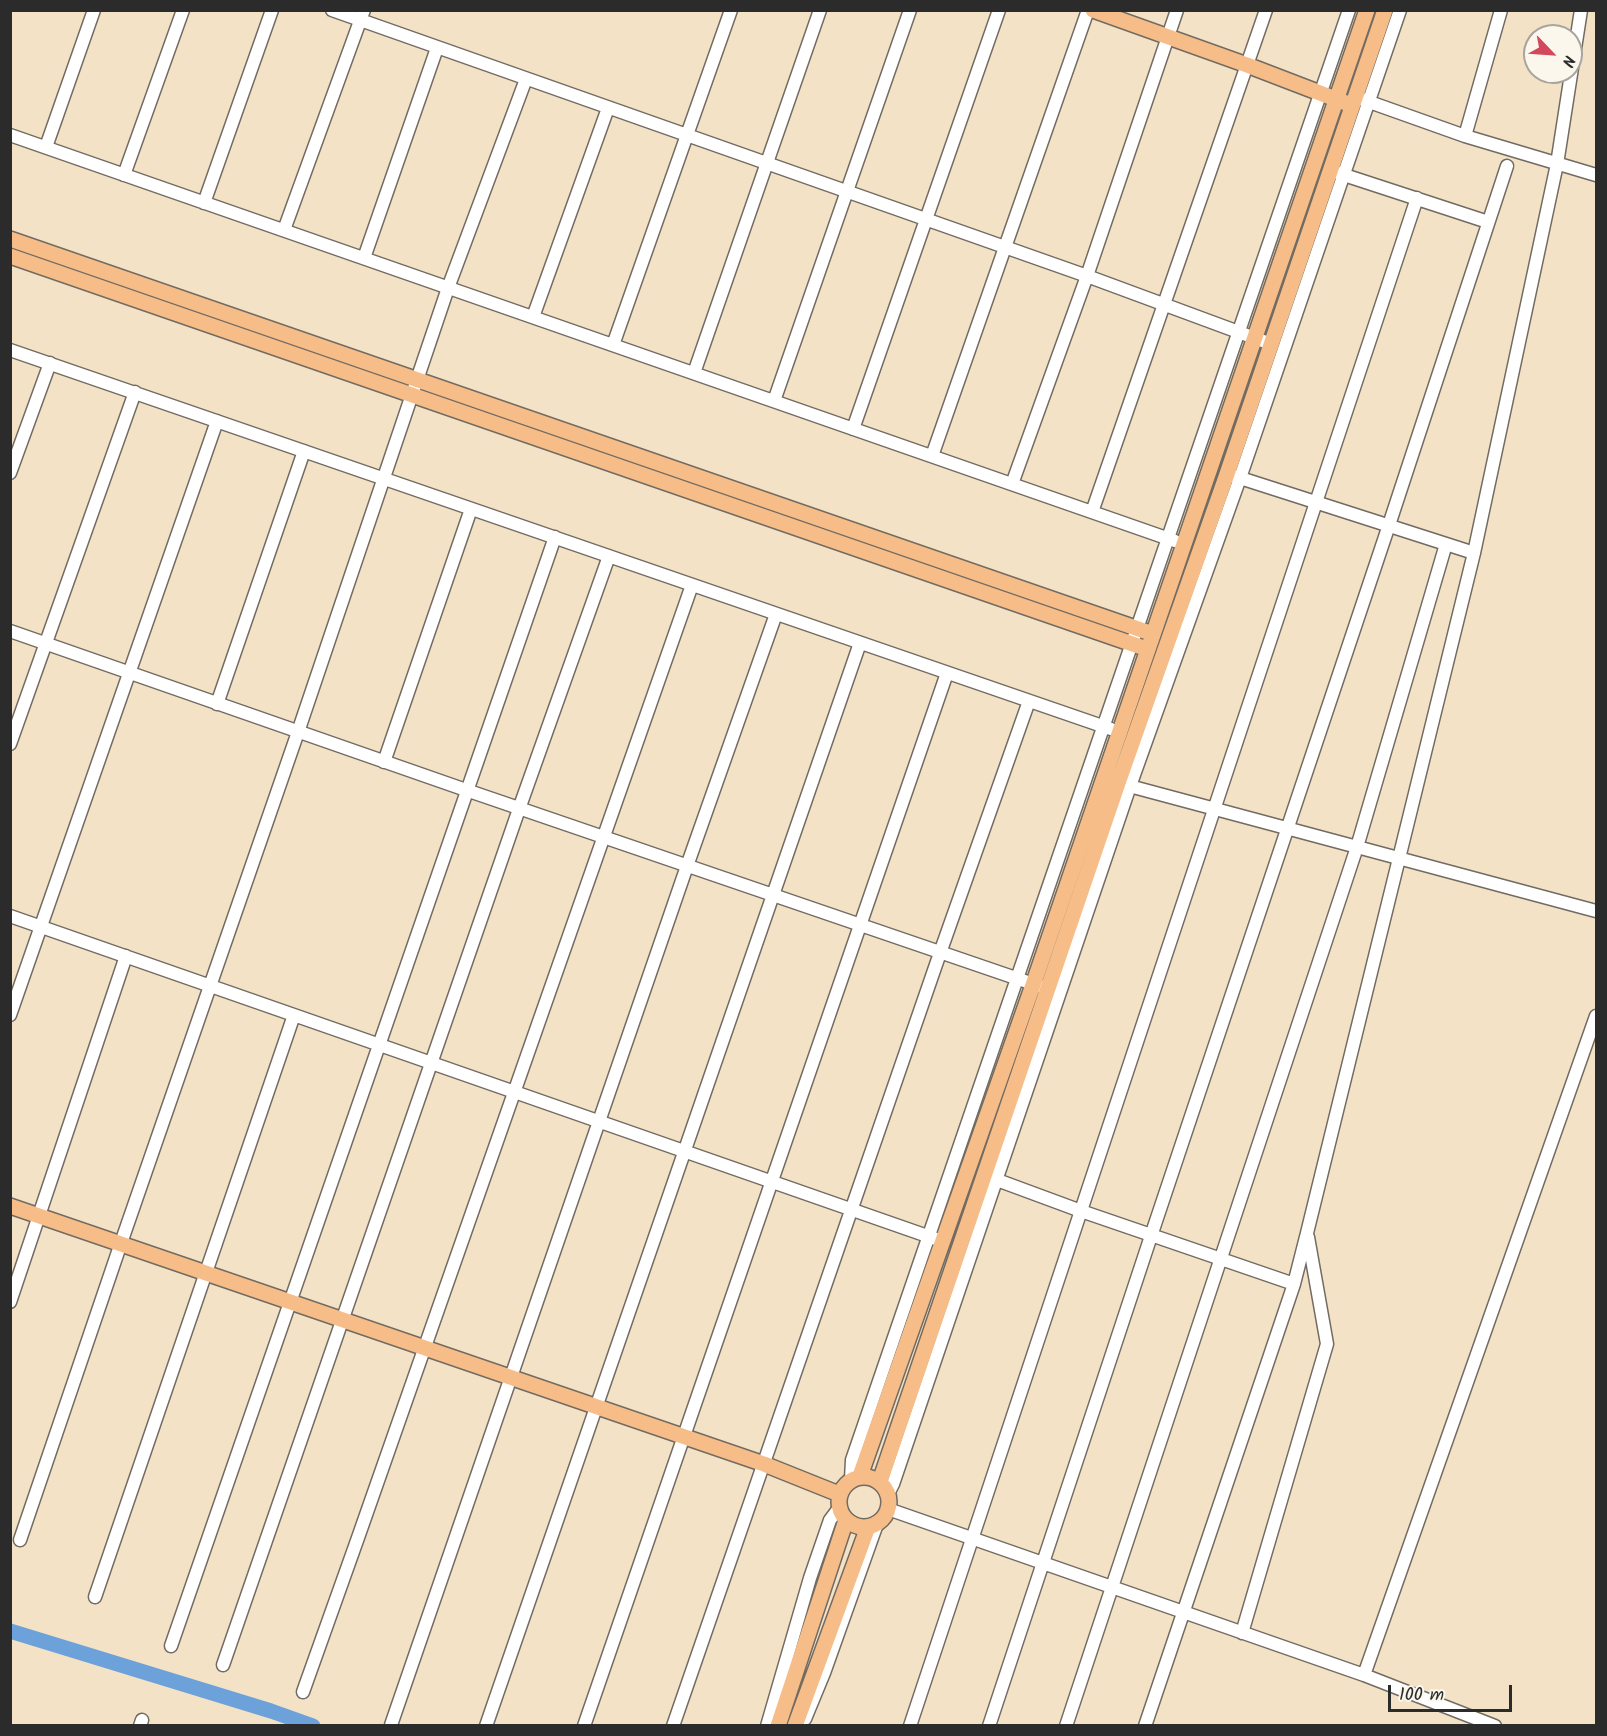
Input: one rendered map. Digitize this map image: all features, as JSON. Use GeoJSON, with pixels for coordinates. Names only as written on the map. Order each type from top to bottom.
{"type":"FeatureCollection","features":[{"type":"Feature","properties":{"kind":"main road"},"geometry":{"type":"LineString","coordinates":[[1090,10],[1169,34],[1359,101]]}},
{"type":"Feature","properties":{"kind":"main road"},"geometry":{"type":"LineString","coordinates":[[1118,10],[1169,34]]}},
{"type":"Feature","properties":{"kind":"main road"},"geometry":{"type":"LineString","coordinates":[[10,1206],[764,1464],[841,1507],[856,1526],[872,1525],[884,1517],[885,1494],[990,1177],[1112,729],[1140,647],[1153,633],[1367,10]]}},
{"type":"Feature","properties":{"kind":"main road"},"geometry":{"type":"LineString","coordinates":[[856,1478],[936,1239],[1124,784],[1134,737],[1234,476],[1271,344],[1337,173],[1386,10]]}},
{"type":"Feature","properties":{"kind":"main road"},"geometry":{"type":"LineString","coordinates":[[10,239],[1153,633]]}},
{"type":"Feature","properties":{"kind":"main road"},"geometry":{"type":"LineString","coordinates":[[10,256],[1140,647]]}},
{"type":"Feature","properties":{"kind":"main road"},"geometry":{"type":"LineString","coordinates":[[778,1725],[841,1507],[844,1485],[856,1478],[870,1477],[885,1494]]}},
{"type":"Feature","properties":{"kind":"main road"},"geometry":{"type":"LineString","coordinates":[[795,1725],[872,1525]]}},
{"type":"Feature","properties":{"kind":"street"},"geometry":{"type":"LineString","coordinates":[[46,147],[94,10]]}},
{"type":"Feature","properties":{"kind":"street"},"geometry":{"type":"LineString","coordinates":[[124,175],[183,10]]}},
{"type":"Feature","properties":{"kind":"street"},"geometry":{"type":"LineString","coordinates":[[204,202],[272,10]]}},
{"type":"Feature","properties":{"kind":"street"},"geometry":{"type":"LineString","coordinates":[[332,10],[362,15],[437,48],[1086,276],[1271,344]]}},
{"type":"Feature","properties":{"kind":"street"},"geometry":{"type":"LineString","coordinates":[[614,345],[731,10]]}},
{"type":"Feature","properties":{"kind":"street"},"geometry":{"type":"LineString","coordinates":[[694,373],[820,10]]}},
{"type":"Feature","properties":{"kind":"street"},"geometry":{"type":"LineString","coordinates":[[774,401],[910,10]]}},
{"type":"Feature","properties":{"kind":"street"},"geometry":{"type":"LineString","coordinates":[[853,429],[999,10]]}},
{"type":"Feature","properties":{"kind":"street"},"geometry":{"type":"LineString","coordinates":[[932,456],[1090,10]]}},
{"type":"Feature","properties":{"kind":"street"},"geometry":{"type":"LineString","coordinates":[[1012,484],[1177,10]]}},
{"type":"Feature","properties":{"kind":"street"},"geometry":{"type":"LineString","coordinates":[[1092,512],[1266,10]]}},
{"type":"Feature","properties":{"kind":"street"},"geometry":{"type":"LineString","coordinates":[[1140,647],[1138,628],[1349,10]]}},
{"type":"Feature","properties":{"kind":"street"},"geometry":{"type":"LineString","coordinates":[[1400,10],[1359,101],[1465,136],[1596,175]]}},
{"type":"Feature","properties":{"kind":"street"},"geometry":{"type":"LineString","coordinates":[[1465,136],[1501,10]]}},
{"type":"Feature","properties":{"kind":"street"},"geometry":{"type":"LineString","coordinates":[[1145,1725],[1293,1284],[1307,1233],[1474,553],[1557,164],[1581,10]]}},
{"type":"Feature","properties":{"kind":"street"},"geometry":{"type":"LineString","coordinates":[[284,230],[362,15]]}},
{"type":"Feature","properties":{"kind":"street"},"geometry":{"type":"LineString","coordinates":[[364,258],[437,48]]}},
{"type":"Feature","properties":{"kind":"street"},"geometry":{"type":"LineString","coordinates":[[21,1540],[448,288],[526,79]]}},
{"type":"Feature","properties":{"kind":"street"},"geometry":{"type":"LineString","coordinates":[[533,317],[608,108]]}},
{"type":"Feature","properties":{"kind":"street"},"geometry":{"type":"LineString","coordinates":[[10,135],[1184,544]]}},
{"type":"Feature","properties":{"kind":"street"},"geometry":{"type":"LineString","coordinates":[[989,1725],[1507,166]]}},
{"type":"Feature","properties":{"kind":"street"},"geometry":{"type":"LineString","coordinates":[[1293,1284],[1151,1236],[990,1177],[1337,173],[1488,222]]}},
{"type":"Feature","properties":{"kind":"street"},"geometry":{"type":"LineString","coordinates":[[910,1725],[1417,198]]}},
{"type":"Feature","properties":{"kind":"street"},"geometry":{"type":"LineString","coordinates":[[10,350],[1134,737]]}},
{"type":"Feature","properties":{"kind":"street"},"geometry":{"type":"LineString","coordinates":[[10,473],[50,363]]}},
{"type":"Feature","properties":{"kind":"street"},"geometry":{"type":"LineString","coordinates":[[10,744],[135,392]]}},
{"type":"Feature","properties":{"kind":"street"},"geometry":{"type":"LineString","coordinates":[[10,1015],[217,420]]}},
{"type":"Feature","properties":{"kind":"street"},"geometry":{"type":"LineString","coordinates":[[217,704],[304,452]]}},
{"type":"Feature","properties":{"kind":"street"},"geometry":{"type":"LineString","coordinates":[[1234,476],[1474,553]]}},
{"type":"Feature","properties":{"kind":"street"},"geometry":{"type":"LineString","coordinates":[[384,762],[471,509]]}},
{"type":"Feature","properties":{"kind":"street"},"geometry":{"type":"LineString","coordinates":[[171,1646],[555,537]]}},
{"type":"Feature","properties":{"kind":"street"},"geometry":{"type":"LineString","coordinates":[[1066,1725],[1357,847],[1446,544]]}},
{"type":"Feature","properties":{"kind":"street"},"geometry":{"type":"LineString","coordinates":[[223,1665],[519,808],[609,556]]}},
{"type":"Feature","properties":{"kind":"street"},"geometry":{"type":"LineString","coordinates":[[303,1692],[426,1348],[513,1091],[692,585]]}},
{"type":"Feature","properties":{"kind":"street"},"geometry":{"type":"LineString","coordinates":[[391,1725],[687,866],[777,614]]}},
{"type":"Feature","properties":{"kind":"street"},"geometry":{"type":"LineString","coordinates":[[10,631],[1041,987]]}},
{"type":"Feature","properties":{"kind":"street"},"geometry":{"type":"LineString","coordinates":[[486,1725],[860,643]]}},
{"type":"Feature","properties":{"kind":"street"},"geometry":{"type":"LineString","coordinates":[[584,1725],[947,672]]}},
{"type":"Feature","properties":{"kind":"street"},"geometry":{"type":"LineString","coordinates":[[673,1725],[1029,701]]}},
{"type":"Feature","properties":{"kind":"street"},"geometry":{"type":"LineString","coordinates":[[10,916],[936,1239],[1017,979],[1112,729]]}},
{"type":"Feature","properties":{"kind":"street"},"geometry":{"type":"LineString","coordinates":[[1124,784],[1596,911]]}},
{"type":"Feature","properties":{"kind":"street"},"geometry":{"type":"LineString","coordinates":[[10,1302],[126,956]]}},
{"type":"Feature","properties":{"kind":"street"},"geometry":{"type":"LineString","coordinates":[[95,1597],[294,1015]]}},
{"type":"Feature","properties":{"kind":"street"},"geometry":{"type":"LineString","coordinates":[[1364,1675],[1596,1016]]}},
{"type":"Feature","properties":{"kind":"street"},"geometry":{"type":"LineString","coordinates":[[1242,1633],[1327,1344],[1307,1233]]}},
{"type":"Feature","properties":{"kind":"street"},"geometry":{"type":"LineString","coordinates":[[885,1494],[973,1538],[1364,1675],[1495,1725]]}},
{"type":"Feature","properties":{"kind":"street"},"geometry":{"type":"LineString","coordinates":[[767,1725],[810,1578],[830,1520],[841,1507]]}},
{"type":"Feature","properties":{"kind":"street"},"geometry":{"type":"LineString","coordinates":[[802,1725],[824,1673],[872,1525]]}},
{"type":"Feature","properties":{"kind":"waterway"},"geometry":{"type":"LineString","coordinates":[[10,1631],[313,1726]]}}]}
